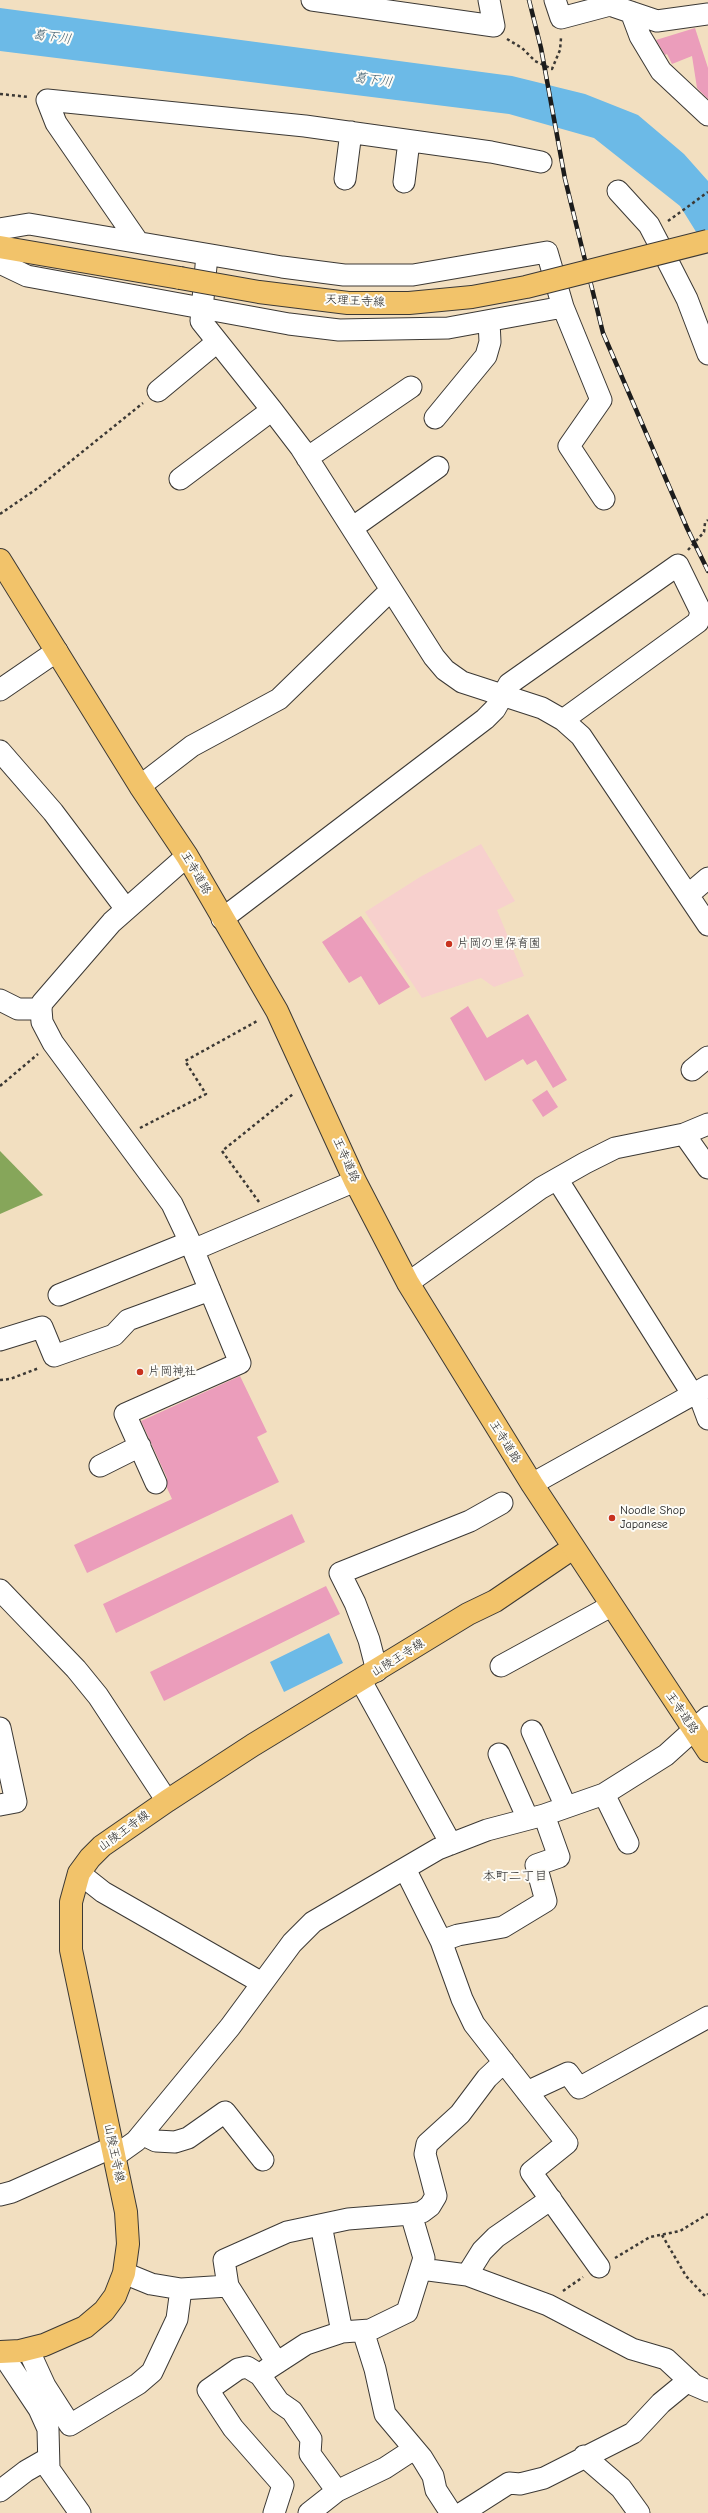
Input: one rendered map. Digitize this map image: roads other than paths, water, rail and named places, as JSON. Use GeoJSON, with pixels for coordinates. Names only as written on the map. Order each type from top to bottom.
{"type":"FeatureCollection","features":[{"type":"Feature","properties":{"kind":"main road","name":"天理王寺線"},"geometry":{"type":"LineString","coordinates":[[0,247],[259,292],[348,303],[409,303],[472,297],[526,287],[708,242]]}},
{"type":"Feature","properties":{"kind":"main road","name":"王寺道路"},"geometry":{"type":"LineString","coordinates":[[0,560],[140,786],[187,856],[222,919],[277,1011],[310,1080],[355,1181],[408,1283],[532,1484],[611,1606],[701,1724],[708,1751]]}},
{"type":"Feature","properties":{"kind":"main road","name":"山陵王寺線"},"geometry":{"type":"LineString","coordinates":[[0,2352],[28,2349],[66,2337],[85,2327],[104,2311],[115,2296],[124,2273],[128,2244],[126,2212],[71,1950],[71,1902],[79,1873],[90,1858],[102,1846],[167,1801],[253,1745],[369,1676],[468,1614],[495,1601],[573,1548]]}},
{"type":"Feature","properties":{"kind":"street"},"geometry":{"type":"LineString","coordinates":[[312,0],[411,6],[494,26],[489,0]]}},
{"type":"Feature","properties":{"kind":"street"},"geometry":{"type":"LineString","coordinates":[[555,0],[561,18],[610,5],[657,21],[694,10]]}},
{"type":"Feature","properties":{"kind":"street"},"geometry":{"type":"LineString","coordinates":[[631,12],[640,36],[661,70],[708,115]]}},
{"type":"Feature","properties":{"kind":"street"},"geometry":{"type":"LineString","coordinates":[[138,242],[56,122],[47,100],[175,111],[351,132],[541,162]]}},
{"type":"Feature","properties":{"kind":"street"},"geometry":{"type":"LineString","coordinates":[[345,178],[351,132]]}},
{"type":"Feature","properties":{"kind":"street"},"geometry":{"type":"LineString","coordinates":[[404,182],[409,140]]}},
{"type":"Feature","properties":{"kind":"street"},"geometry":{"type":"LineString","coordinates":[[618,191],[649,225],[678,280],[708,354]]}},
{"type":"Feature","properties":{"kind":"street"},"geometry":{"type":"LineString","coordinates":[[0,229],[29,224],[207,255],[344,275],[413,275],[547,252],[563,307],[601,400],[569,446],[604,499]]}},
{"type":"Feature","properties":{"kind":"street"},"geometry":{"type":"LineString","coordinates":[[207,255],[201,321],[272,410],[307,458],[434,657],[445,670],[462,682],[542,708],[562,720],[581,736],[708,925]]}},
{"type":"Feature","properties":{"kind":"street"},"geometry":{"type":"LineString","coordinates":[[0,263],[27,276],[289,324],[339,330],[448,328],[563,307]]}},
{"type":"Feature","properties":{"kind":"street"},"geometry":{"type":"LineString","coordinates":[[436,418],[486,356],[490,342],[489,321]]}},
{"type":"Feature","properties":{"kind":"street"},"geometry":{"type":"LineString","coordinates":[[158,391],[217,342]]}},
{"type":"Feature","properties":{"kind":"street"},"geometry":{"type":"LineString","coordinates":[[307,458],[411,387]]}},
{"type":"Feature","properties":{"kind":"street"},"geometry":{"type":"LineString","coordinates":[[180,479],[272,410]]}},
{"type":"Feature","properties":{"kind":"street"},"geometry":{"type":"LineString","coordinates":[[352,528],[438,467]]}},
{"type":"Feature","properties":{"kind":"street"},"geometry":{"type":"LineString","coordinates":[[222,919],[485,719],[495,709],[509,684],[678,565],[701,612],[698,622],[562,720]]}},
{"type":"Feature","properties":{"kind":"street"},"geometry":{"type":"LineString","coordinates":[[140,786],[192,746],[279,699],[391,590]]}},
{"type":"Feature","properties":{"kind":"street"},"geometry":{"type":"LineString","coordinates":[[0,690],[57,652]]}},
{"type":"Feature","properties":{"kind":"street"},"geometry":{"type":"LineString","coordinates":[[0,751],[53,812],[126,910]]}},
{"type":"Feature","properties":{"kind":"street"},"geometry":{"type":"LineString","coordinates":[[156,1483],[125,1414],[240,1363],[192,1246],[172,1204],[123,1136],[53,1044],[42,1022],[41,1009],[42,1003],[126,910],[187,856]]}},
{"type":"Feature","properties":{"kind":"street"},"geometry":{"type":"LineString","coordinates":[[688,895],[708,878]]}},
{"type":"Feature","properties":{"kind":"street"},"geometry":{"type":"LineString","coordinates":[[0,1000],[18,1009],[41,1009]]}},
{"type":"Feature","properties":{"kind":"street"},"geometry":{"type":"LineString","coordinates":[[408,1283],[557,1179],[615,1148],[684,1134],[708,1124]]}},
{"type":"Feature","properties":{"kind":"street"},"geometry":{"type":"LineString","coordinates":[[684,1134],[708,1168]]}},
{"type":"Feature","properties":{"kind":"street"},"geometry":{"type":"LineString","coordinates":[[557,1179],[699,1391],[708,1419]]}},
{"type":"Feature","properties":{"kind":"street"},"geometry":{"type":"LineString","coordinates":[[59,1295],[269,1217],[355,1181]]}},
{"type":"Feature","properties":{"kind":"street"},"geometry":{"type":"LineString","coordinates":[[0,1340],[42,1327],[54,1356],[114,1335],[128,1320],[210,1290]]}},
{"type":"Feature","properties":{"kind":"street"},"geometry":{"type":"LineString","coordinates":[[532,1484],[699,1391]]}},
{"type":"Feature","properties":{"kind":"street"},"geometry":{"type":"LineString","coordinates":[[100,1466],[140,1446]]}},
{"type":"Feature","properties":{"kind":"street"},"geometry":{"type":"LineString","coordinates":[[451,1844],[369,1676],[369,1640],[355,1603],[340,1573],[470,1521],[502,1503]]}},
{"type":"Feature","properties":{"kind":"street"},"geometry":{"type":"LineString","coordinates":[[0,1590],[76,1669],[98,1696],[167,1801]]}},
{"type":"Feature","properties":{"kind":"street"},"geometry":{"type":"LineString","coordinates":[[501,1666],[611,1606]]}},
{"type":"Feature","properties":{"kind":"street"},"geometry":{"type":"LineString","coordinates":[[0,2195],[114,2152],[136,2141],[230,2026],[292,1943],[313,1922],[451,1844],[604,1794],[666,1755],[701,1724]]}},
{"type":"Feature","properties":{"kind":"street"},"geometry":{"type":"LineString","coordinates":[[0,1728],[16,1802],[0,1806]]}},
{"type":"Feature","properties":{"kind":"street"},"geometry":{"type":"LineString","coordinates":[[532,1731],[566,1807]]}},
{"type":"Feature","properties":{"kind":"street"},"geometry":{"type":"LineString","coordinates":[[441,1941],[458,1936],[503,1928],[546,1901],[536,1865],[559,1857],[500,1754]]}},
{"type":"Feature","properties":{"kind":"street"},"geometry":{"type":"LineString","coordinates":[[604,1794],[628,1843]]}},
{"type":"Feature","properties":{"kind":"street"},"geometry":{"type":"LineString","coordinates":[[405,1870],[441,1941],[462,1999],[474,2024],[567,2143],[531,2172],[599,2267]]}},
{"type":"Feature","properties":{"kind":"street"},"geometry":{"type":"LineString","coordinates":[[79,1873],[103,1892],[262,1983]]}},
{"type":"Feature","properties":{"kind":"street"},"geometry":{"type":"LineString","coordinates":[[527,2092],[568,2073],[579,2088],[708,2017]]}},
{"type":"Feature","properties":{"kind":"street"},"geometry":{"type":"LineString","coordinates":[[277,2363],[228,2286],[224,2260],[287,2232],[348,2219],[422,2212],[430,2206],[436,2196],[425,2154],[427,2144],[460,2114],[487,2078],[504,2062]]}},
{"type":"Feature","properties":{"kind":"street"},"geometry":{"type":"LineString","coordinates":[[142,2134],[156,2142],[175,2142],[188,2138],[225,2112],[263,2160]]}},
{"type":"Feature","properties":{"kind":"street"},"geometry":{"type":"LineString","coordinates":[[467,2275],[482,2251],[496,2237],[551,2198]]}},
{"type":"Feature","properties":{"kind":"street"},"geometry":{"type":"LineString","coordinates":[[260,2375],[306,2344],[342,2332],[370,2330],[407,2312],[424,2258],[411,2214]]}},
{"type":"Feature","properties":{"kind":"street"},"geometry":{"type":"LineString","coordinates":[[321,2225],[342,2332]]}},
{"type":"Feature","properties":{"kind":"street"},"geometry":{"type":"LineString","coordinates":[[421,2269],[467,2275],[548,2305],[632,2349],[666,2359],[694,2385],[708,2391]]}},
{"type":"Feature","properties":{"kind":"street"},"geometry":{"type":"LineString","coordinates":[[124,2273],[151,2284],[181,2289],[228,2286]]}},
{"type":"Feature","properties":{"kind":"street"},"geometry":{"type":"LineString","coordinates":[[28,2349],[45,2386],[70,2425],[138,2384],[152,2372],[177,2319],[181,2289]]}},
{"type":"Feature","properties":{"kind":"street"},"geometry":{"type":"LineString","coordinates":[[363,2331],[375,2370],[385,2414],[414,2448],[433,2476],[436,2490],[451,2513]]}},
{"type":"Feature","properties":{"kind":"street"},"geometry":{"type":"LineString","coordinates":[[0,2352],[39,2409],[48,2429],[50,2444],[47,2459],[49,2469],[57,2484],[80,2513]]}},
{"type":"Feature","properties":{"kind":"street"},"geometry":{"type":"LineString","coordinates":[[274,2513],[283,2485],[233,2428],[208,2390],[238,2369],[247,2367],[260,2375],[279,2402],[292,2411],[311,2439],[310,2454],[337,2491]]}},
{"type":"Feature","properties":{"kind":"street"},"geometry":{"type":"LineString","coordinates":[[462,2513],[510,2483],[520,2484],[544,2478],[584,2456],[633,2433],[661,2403],[689,2380]]}},
{"type":"Feature","properties":{"kind":"street"},"geometry":{"type":"LineString","coordinates":[[309,2513],[337,2491],[385,2468],[414,2448]]}},
{"type":"Feature","properties":{"kind":"street"},"geometry":{"type":"LineString","coordinates":[[584,2456],[621,2488],[639,2513]]}},
{"type":"Feature","properties":{"kind":"street"},"geometry":{"type":"LineString","coordinates":[[0,2491],[26,2471],[47,2459]]}},
{"type":"Feature","properties":{"kind":"water","name":"葛下川"},"geometry":{"type":"Polygon","coordinates":[[[0,8],[512,76],[585,94],[638,115],[684,154],[708,181],[708,251],[680,206],[594,138],[509,114],[0,51],[0,8]]]}},
{"type":"Feature","properties":{"kind":"water"},"geometry":{"type":"Polygon","coordinates":[[[329,1633],[343,1663],[284,1692],[270,1662],[329,1633]]]}},
{"type":"Feature","properties":{"kind":"railway"},"geometry":{"type":"LineString","coordinates":[[529,0],[541,48],[565,179],[603,333],[687,528],[708,571]]}},
{"type":"Feature","properties":{"kind":"place","name":"片岡の里保育園"},"geometry":{"type":"Point","coordinates":[449,944]}},
{"type":"Feature","properties":{"kind":"place","name":"片岡神社"},"geometry":{"type":"Point","coordinates":[140,1372]}},
{"type":"Feature","properties":{"kind":"place","name":"Noodle Shop Japanese"},"geometry":{"type":"Point","coordinates":[612,1518]}},
{"type":"Feature","properties":{"kind":"district","name":"本町二丁目"},"geometry":{"type":"Point","coordinates":[515,1876]}}]}
